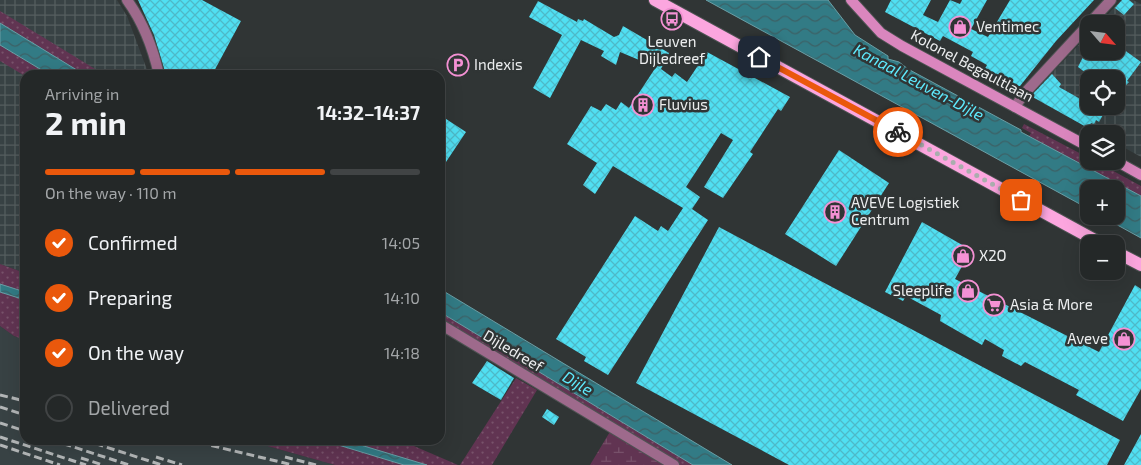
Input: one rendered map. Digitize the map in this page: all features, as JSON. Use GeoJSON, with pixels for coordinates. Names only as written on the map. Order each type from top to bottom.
{"type":"FeatureCollection","features":[{"type":"Feature","properties":{"kind":"main road"},"geometry":{"type":"LineString","coordinates":[[654,0],[1085,235]]}},
{"type":"Feature","properties":{"kind":"main road"},"geometry":{"type":"LineString","coordinates":[[1125,257],[1141,265]]}},
{"type":"Feature","properties":{"kind":"street"},"geometry":{"type":"LineString","coordinates":[[127,0],[134,9],[154,52],[158,70]]}},
{"type":"Feature","properties":{"kind":"street","name":"Kolonel Begaultlaan"},"geometry":{"type":"LineString","coordinates":[[851,0],[881,33],[1080,142]]}},
{"type":"Feature","properties":{"kind":"street"},"geometry":{"type":"LineString","coordinates":[[1015,107],[1023,95],[1111,0]]}},
{"type":"Feature","properties":{"kind":"street"},"geometry":{"type":"LineString","coordinates":[[1125,166],[1141,175]]}},
{"type":"Feature","properties":{"kind":"street","name":"Dijledreef"},"geometry":{"type":"LineString","coordinates":[[445,327],[674,465]]}},
{"type":"Feature","properties":{"kind":"shaded area"},"geometry":{"type":"Polygon","coordinates":[[[0,0],[117,0],[127,16],[147,70],[20,70],[20,271],[0,264],[0,0]]]}},
{"type":"Feature","properties":{"kind":"shaded area"},"geometry":{"type":"Polygon","coordinates":[[[1121,0],[1133,0],[1141,4],[1141,157],[1125,148],[1125,125],[1083,125],[1030,96],[1080,43],[1080,60],[1125,60],[1125,15],[1107,15],[1121,0]]]}},
{"type":"Feature","properties":{"kind":"shaded area"},"geometry":{"type":"Polygon","coordinates":[[[0,326],[20,338],[20,445],[264,445],[335,465],[0,465],[0,326]]]}},
{"type":"Feature","properties":{"kind":"green space"},"geometry":{"type":"Polygon","coordinates":[[[0,11],[97,70],[77,70],[0,23],[0,11]]]}},
{"type":"Feature","properties":{"kind":"green space"},"geometry":{"type":"Polygon","coordinates":[[[0,45],[41,70],[20,70],[20,73],[0,61],[0,45]]]}},
{"type":"Feature","properties":{"kind":"green space"},"geometry":{"type":"Polygon","coordinates":[[[1024,124],[1080,153],[1080,163],[1029,136],[1031,133],[1022,128],[1024,124]]]}},
{"type":"Feature","properties":{"kind":"green space"},"geometry":{"type":"Polygon","coordinates":[[[1092,170],[1112,170],[1141,186],[1141,196],[1125,187],[1125,180],[1111,180],[1092,170]]]}},
{"type":"Feature","properties":{"kind":"green space"},"geometry":{"type":"Polygon","coordinates":[[[0,264],[20,271],[20,338],[0,326],[0,264]]]}},
{"type":"Feature","properties":{"kind":"green space"},"geometry":{"type":"Polygon","coordinates":[[[445,315],[693,465],[679,465],[445,323],[445,315]]]}},
{"type":"Feature","properties":{"kind":"green space"},"geometry":{"type":"Polygon","coordinates":[[[516,378],[537,390],[492,465],[460,465],[516,378]]]}},
{"type":"Feature","properties":{"kind":"green space"},"geometry":{"type":"Polygon","coordinates":[[[611,430],[667,465],[590,465],[611,430]]]}},
{"type":"Feature","properties":{"kind":"green space"},"geometry":{"type":"Polygon","coordinates":[[[264,445],[412,445],[458,465],[335,465],[264,445]]]}},
{"type":"Feature","properties":{"kind":"water","name":"Kanaal Leuven-Dijle"},"geometry":{"type":"Polygon","coordinates":[[[706,0],[828,0],[855,35],[888,56],[888,59],[899,62],[908,69],[1080,163],[1080,170],[1092,170],[1111,180],[1080,180],[1080,204],[706,0]]]}},
{"type":"Feature","properties":{"kind":"water"},"geometry":{"type":"Polygon","coordinates":[[[0,23],[77,70],[42,70],[0,45],[0,23]]]}},
{"type":"Feature","properties":{"kind":"water"},"geometry":{"type":"Polygon","coordinates":[[[1125,187],[1141,196],[1141,238],[1117,225],[1125,225],[1125,187]]]}},
{"type":"Feature","properties":{"kind":"water"},"geometry":{"type":"Polygon","coordinates":[[[0,284],[20,290],[20,298],[0,292],[0,284]]]}},
{"type":"Feature","properties":{"kind":"water","name":"Dijle"},"geometry":{"type":"Polygon","coordinates":[[[445,292],[732,465],[693,465],[445,315],[445,292]]]}},
{"type":"Feature","properties":{"kind":"water"},"geometry":{"type":"Polygon","coordinates":[[[338,445],[361,445],[427,465],[404,465],[338,445]]]}},
{"type":"Feature","properties":{"kind":"building"},"geometry":{"type":"Polygon","coordinates":[[[138,0],[202,0],[241,21],[215,70],[164,70],[154,35],[138,0]]]}},
{"type":"Feature","properties":{"kind":"building"},"geometry":{"type":"Polygon","coordinates":[[[891,0],[931,0],[923,15],[938,22],[950,0],[960,4],[962,0],[987,0],[971,29],[988,37],[1010,0],[1094,0],[1056,41],[1020,86],[1013,86],[984,70],[987,65],[971,56],[973,52],[943,36],[940,41],[885,12],[891,0]]]}},
{"type":"Feature","properties":{"kind":"building"},"geometry":{"type":"Polygon","coordinates":[[[1122,0],[1129,0],[1134,4],[1124,15],[1115,8],[1122,0]]]}},
{"type":"Feature","properties":{"kind":"building"},"geometry":{"type":"Polygon","coordinates":[[[538,1],[577,22],[578,19],[583,21],[584,19],[614,37],[619,35],[623,26],[669,53],[661,69],[672,77],[675,73],[687,82],[707,52],[790,97],[781,111],[778,109],[750,152],[753,154],[723,198],[704,187],[733,140],[721,133],[686,187],[700,197],[692,209],[708,220],[608,375],[584,361],[586,357],[556,339],[635,216],[658,231],[661,226],[668,231],[683,208],[613,166],[595,194],[583,185],[597,163],[567,144],[591,106],[601,111],[606,104],[616,110],[621,102],[629,108],[656,67],[620,52],[616,65],[601,56],[604,51],[581,40],[550,98],[533,88],[562,35],[529,17],[538,1]]]}},
{"type":"Feature","properties":{"kind":"building"},"geometry":{"type":"Polygon","coordinates":[[[1125,50],[1141,62],[1125,86],[1125,70],[1082,70],[1078,67],[1082,60],[1125,60],[1125,50]]]}},
{"type":"Feature","properties":{"kind":"building"},"geometry":{"type":"Polygon","coordinates":[[[1052,74],[1061,84],[1059,87],[1080,99],[1080,115],[1103,115],[1099,122],[1096,120],[1094,124],[1083,125],[1031,96],[1052,74]]]}},
{"type":"Feature","properties":{"kind":"building"},"geometry":{"type":"Polygon","coordinates":[[[445,118],[466,132],[445,164],[445,118]]]}},
{"type":"Feature","properties":{"kind":"building","name":"AVEVE Logistiek Centrum"},"geometry":{"type":"Polygon","coordinates":[[[839,150],[889,183],[836,266],[785,234],[839,150]]]}},
{"type":"Feature","properties":{"kind":"building"},"geometry":{"type":"Polygon","coordinates":[[[922,222],[971,250],[955,279],[1099,352],[1135,285],[1141,289],[1141,389],[1123,421],[1076,395],[1079,390],[1025,362],[1021,366],[1002,356],[1004,350],[985,339],[982,345],[940,321],[941,315],[906,296],[903,301],[885,292],[922,222]]]}},
{"type":"Feature","properties":{"kind":"building"},"geometry":{"type":"Polygon","coordinates":[[[719,227],[1120,440],[1107,465],[789,465],[636,383],[719,227]]]}},
{"type":"Feature","properties":{"kind":"building"},"geometry":{"type":"Polygon","coordinates":[[[487,361],[514,378],[501,400],[472,383],[487,361]]]}},
{"type":"Feature","properties":{"kind":"building"},"geometry":{"type":"Polygon","coordinates":[[[547,409],[559,417],[554,425],[542,417],[547,409]]]}},
{"type":"Feature","properties":{"kind":"building"},"geometry":{"type":"Polygon","coordinates":[[[1141,434],[1141,465],[1124,465],[1141,434]]]}},
{"type":"Feature","properties":{"kind":"railway"},"geometry":{"type":"LineString","coordinates":[[0,395],[20,400]]}},
{"type":"Feature","properties":{"kind":"railway"},"geometry":{"type":"LineString","coordinates":[[0,407],[20,413]]}},
{"type":"Feature","properties":{"kind":"railway"},"geometry":{"type":"LineString","coordinates":[[0,423],[20,429]]}},
{"type":"Feature","properties":{"kind":"railway"},"geometry":{"type":"LineString","coordinates":[[0,437],[20,444]]}},
{"type":"Feature","properties":{"kind":"railway"},"geometry":{"type":"LineString","coordinates":[[0,445],[60,465]]}},
{"type":"Feature","properties":{"kind":"railway"},"geometry":{"type":"LineString","coordinates":[[25,445],[86,465]]}},
{"type":"Feature","properties":{"kind":"railway"},"geometry":{"type":"LineString","coordinates":[[67,445],[129,465]]}},
{"type":"Feature","properties":{"kind":"railway"},"geometry":{"type":"LineString","coordinates":[[100,445],[162,465]]}},
{"type":"Feature","properties":{"kind":"railway"},"geometry":{"type":"LineString","coordinates":[[209,445],[293,465]]}},
{"type":"Feature","properties":{"kind":"railway"},"geometry":{"type":"LineString","coordinates":[[156,457],[182,465]]}},
{"type":"Feature","properties":{"kind":"railway"},"geometry":{"type":"LineString","coordinates":[[285,457],[316,465]]}},
{"type":"Feature","properties":{"kind":"railway"},"geometry":{"type":"LineString","coordinates":[[81,458],[103,465]]}},
{"type":"Feature","properties":{"kind":"way so far"},"geometry":{"type":"LineString","coordinates":[[898,132],[1021,200]]}},
{"type":"Feature","properties":{"kind":"place","name":"Leuven Dijledreef"},"geometry":{"type":"Point","coordinates":[672,19]}},
{"type":"Feature","properties":{"kind":"place","name":"Ventimec"},"geometry":{"type":"Point","coordinates":[960,27]}},
{"type":"Feature","properties":{"kind":"place","name":"Indexis"},"geometry":{"type":"Point","coordinates":[458,65]}},
{"type":"Feature","properties":{"kind":"place","name":"Fluvius"},"geometry":{"type":"Point","coordinates":[643,105]}},
{"type":"Feature","properties":{"kind":"place","name":"AVEVE Logistiek Centrum"},"geometry":{"type":"Point","coordinates":[835,212]}},
{"type":"Feature","properties":{"kind":"place","name":"X2O"},"geometry":{"type":"Point","coordinates":[963,256]}},
{"type":"Feature","properties":{"kind":"place","name":"Sleeplife"},"geometry":{"type":"Point","coordinates":[968,291]}},
{"type":"Feature","properties":{"kind":"place","name":"Asia & More"},"geometry":{"type":"Point","coordinates":[994,305]}},
{"type":"Feature","properties":{"kind":"place","name":"Aveve"},"geometry":{"type":"Point","coordinates":[1124,339]}},
{"type":"Feature","properties":{"kind":"route"},"geometry":{"type":"LineString","coordinates":[[759,57],[898,132]]}}]}
